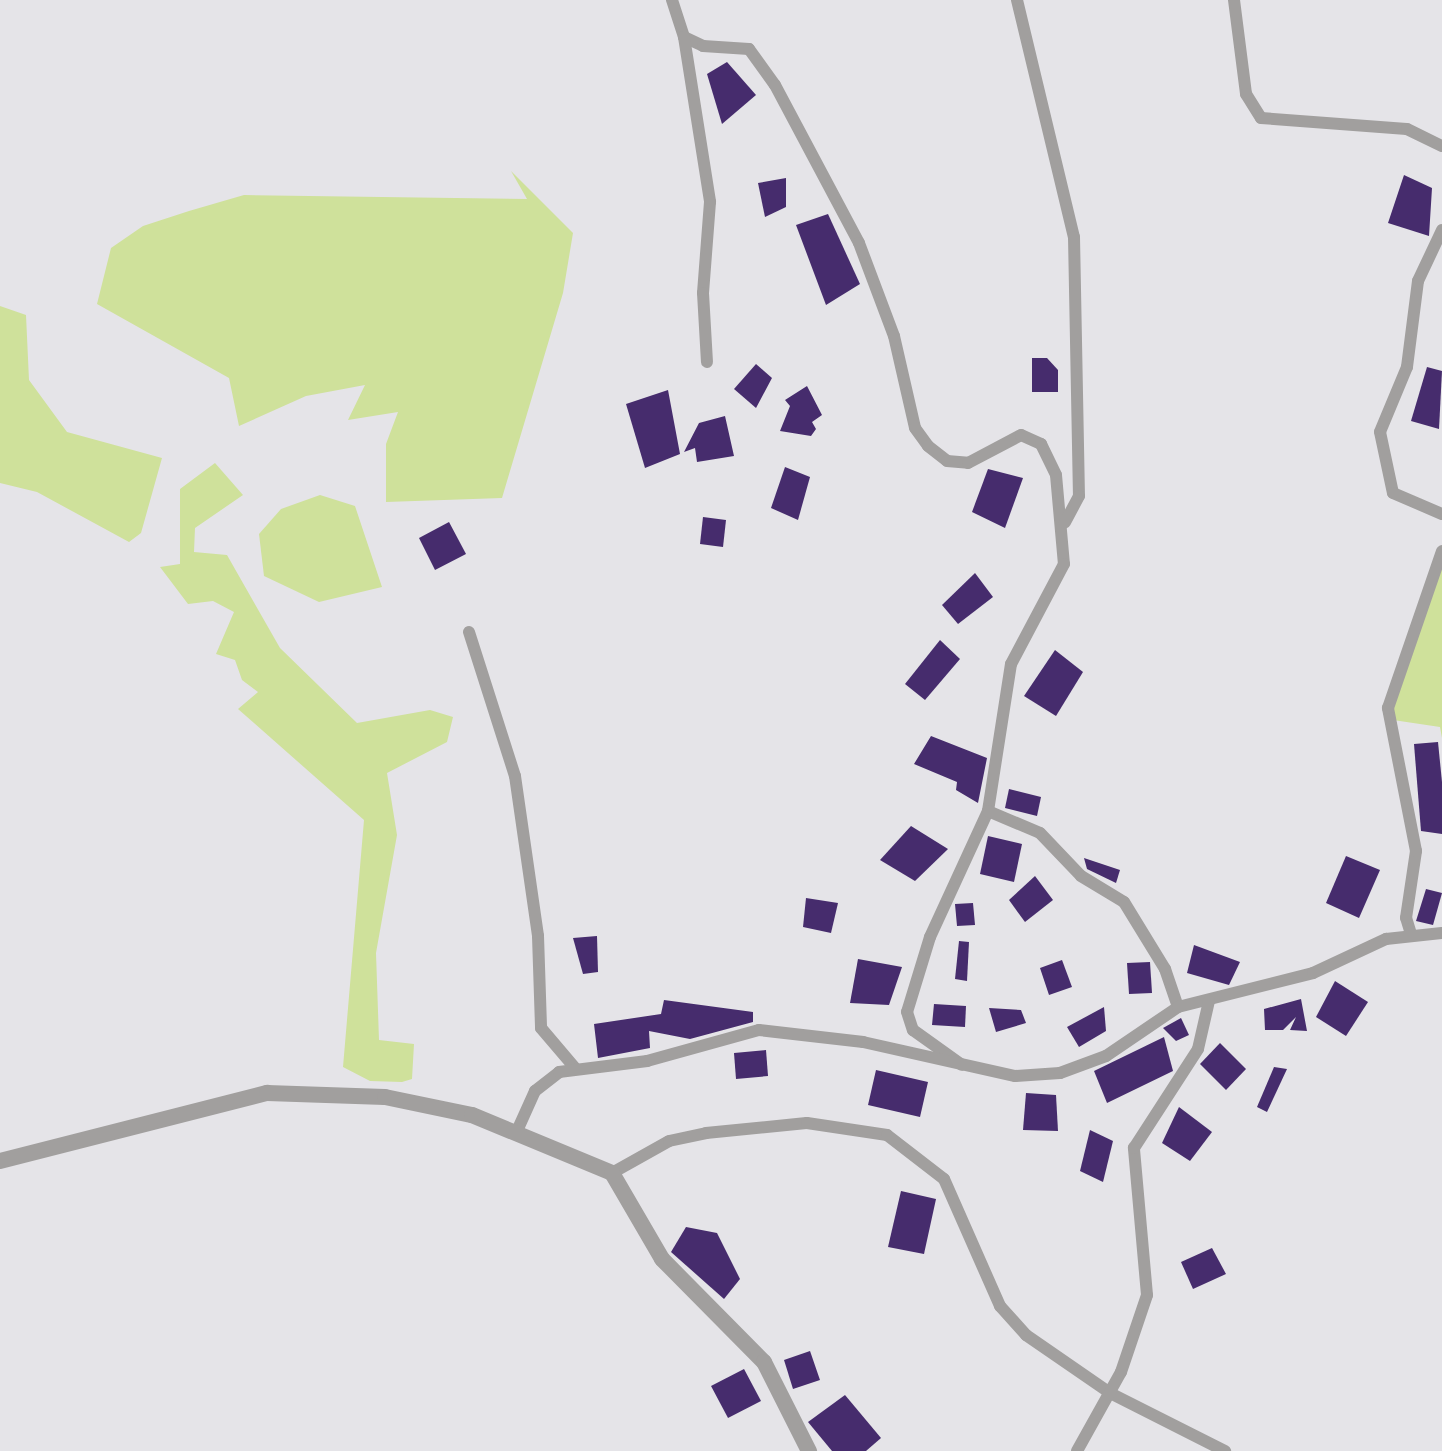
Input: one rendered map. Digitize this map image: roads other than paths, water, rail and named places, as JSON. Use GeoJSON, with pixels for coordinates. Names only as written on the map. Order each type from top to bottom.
{"type":"FeatureCollection","features":[{"type":"Feature","properties":{"kind":"street"},"geometry":{"type":"LineString","coordinates":[[672,0],[684,37],[710,202],[702,302],[707,362]]}},
{"type":"Feature","properties":{"kind":"street"},"geometry":{"type":"LineString","coordinates":[[1017,0],[1074,237],[1079,496],[1065,522]]}},
{"type":"Feature","properties":{"kind":"street"},"geometry":{"type":"LineString","coordinates":[[1234,0],[1246,94],[1261,118],[1407,129],[1442,146]]}},
{"type":"Feature","properties":{"kind":"street"},"geometry":{"type":"LineString","coordinates":[[684,37],[749,49],[770,77],[859,243],[894,336],[915,428],[928,446],[956,464],[1008,438],[1033,438],[1050,457],[1065,522],[1061,572],[1007,676],[988,811],[930,937],[907,1012],[913,1030],[962,1065]]}},
{"type":"Feature","properties":{"kind":"street"},"geometry":{"type":"LineString","coordinates":[[1442,230],[1418,281],[1407,367],[1380,432],[1393,493],[1442,514]]}},
{"type":"Feature","properties":{"kind":"street"},"geometry":{"type":"LineString","coordinates":[[1411,934],[1406,918],[1416,851],[1388,708],[1442,551]]}},
{"type":"Feature","properties":{"kind":"street"},"geometry":{"type":"LineString","coordinates":[[469,632],[517,786],[538,936],[541,1028],[575,1068]]}},
{"type":"Feature","properties":{"kind":"street"},"geometry":{"type":"LineString","coordinates":[[988,811],[1040,833],[1081,876],[1124,902],[1165,969],[1178,1007]]}},
{"type":"Feature","properties":{"kind":"street"},"geometry":{"type":"LineString","coordinates":[[517,1131],[543,1081],[575,1068],[638,1063],[781,1030],[1015,1076],[1060,1073],[1106,1056],[1178,1007],[1313,973],[1411,934],[1442,933]]}},
{"type":"Feature","properties":{"kind":"street"},"geometry":{"type":"LineString","coordinates":[[1077,1451],[1110,1393],[1147,1295],[1134,1148],[1198,1049],[1209,1001]]}},
{"type":"Feature","properties":{"kind":"street"},"geometry":{"type":"LineString","coordinates":[[0,1161],[267,1093],[424,1102],[517,1131],[612,1173],[662,1259],[764,1362],[809,1451]]}},
{"type":"Feature","properties":{"kind":"street"},"geometry":{"type":"LineString","coordinates":[[612,1173],[669,1141],[706,1133],[807,1123],[887,1135],[917,1154],[960,1203],[992,1291],[1013,1323],[1110,1393],[1225,1451]]}}]}
